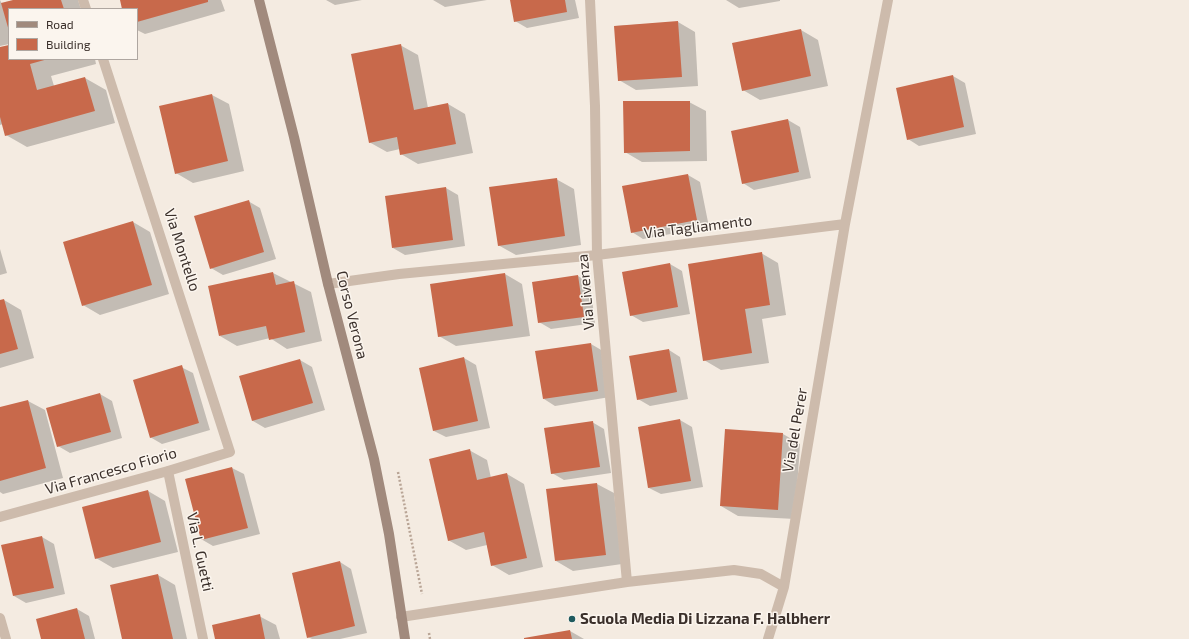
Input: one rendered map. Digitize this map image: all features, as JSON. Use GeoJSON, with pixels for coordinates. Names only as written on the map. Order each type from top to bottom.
{"type":"FeatureCollection","features":[{"type":"Feature","properties":{"kind":"main road","name":"Corso Verona"},"geometry":{"type":"LineString","coordinates":[[260,0],[328,284],[374,459],[389,534],[405,639]]}},
{"type":"Feature","properties":{"kind":"street","name":"Via Livenza"},"geometry":{"type":"LineString","coordinates":[[590,0],[595,106],[597,255],[627,582]]}},
{"type":"Feature","properties":{"kind":"street"},"geometry":{"type":"LineString","coordinates":[[846,224],[888,0]]}},
{"type":"Feature","properties":{"kind":"street","name":"Via Montello"},"geometry":{"type":"LineString","coordinates":[[103,60],[230,452]]}},
{"type":"Feature","properties":{"kind":"street","name":"Via Tagliamento"},"geometry":{"type":"LineString","coordinates":[[328,284],[399,274],[597,255],[846,224]]}},
{"type":"Feature","properties":{"kind":"street","name":"Via del Perer"},"geometry":{"type":"LineString","coordinates":[[768,639],[784,587],[846,224]]}},
{"type":"Feature","properties":{"kind":"street","name":"Via Francesco Fiorio"},"geometry":{"type":"LineString","coordinates":[[0,517],[168,471],[230,452]]}},
{"type":"Feature","properties":{"kind":"street","name":"Via L. Guetti"},"geometry":{"type":"LineString","coordinates":[[168,471],[203,639]]}},
{"type":"Feature","properties":{"kind":"street"},"geometry":{"type":"LineString","coordinates":[[401,617],[627,582],[734,570],[762,574],[784,587]]}},
{"type":"Feature","properties":{"kind":"street"},"geometry":{"type":"LineString","coordinates":[[0,618],[6,639]]}},
{"type":"Feature","properties":{"kind":"path"},"geometry":{"type":"LineString","coordinates":[[429,634],[430,639]]}},
{"type":"Feature","properties":{"kind":"building"},"geometry":{"type":"Polygon","coordinates":[[[13,0],[61,0],[64,8],[8,8],[8,28],[1,3],[13,0]]]}},
{"type":"Feature","properties":{"kind":"building"},"geometry":{"type":"Polygon","coordinates":[[[120,0],[208,0],[208,2],[138,22],[138,8],[122,8],[120,0]]]}},
{"type":"Feature","properties":{"kind":"building"},"geometry":{"type":"Polygon","coordinates":[[[510,0],[565,0],[567,12],[514,22],[510,0]]]}},
{"type":"Feature","properties":{"kind":"building"},"geometry":{"type":"Polygon","coordinates":[[[678,21],[682,77],[618,81],[614,26],[678,21]]]}},
{"type":"Feature","properties":{"kind":"building"},"geometry":{"type":"Polygon","coordinates":[[[801,29],[811,76],[742,91],[732,43],[801,29]]]}},
{"type":"Feature","properties":{"kind":"building"},"geometry":{"type":"Polygon","coordinates":[[[401,44],[414,110],[448,103],[456,144],[400,155],[397,137],[369,143],[351,54],[401,44]]]}},
{"type":"Feature","properties":{"kind":"building"},"geometry":{"type":"Polygon","coordinates":[[[8,45],[8,60],[44,60],[30,64],[37,90],[85,77],[95,111],[5,136],[0,117],[0,47],[8,45]]]}},
{"type":"Feature","properties":{"kind":"building"},"geometry":{"type":"Polygon","coordinates":[[[953,75],[964,127],[907,140],[896,88],[953,75]]]}},
{"type":"Feature","properties":{"kind":"building"},"geometry":{"type":"Polygon","coordinates":[[[212,94],[228,161],[175,174],[159,106],[212,94]]]}},
{"type":"Feature","properties":{"kind":"building"},"geometry":{"type":"Polygon","coordinates":[[[623,101],[690,101],[690,151],[624,153],[623,101]]]}},
{"type":"Feature","properties":{"kind":"building"},"geometry":{"type":"Polygon","coordinates":[[[788,119],[799,172],[742,184],[731,131],[788,119]]]}},
{"type":"Feature","properties":{"kind":"building"},"geometry":{"type":"Polygon","coordinates":[[[688,174],[697,220],[631,233],[622,186],[688,174]]]}},
{"type":"Feature","properties":{"kind":"building"},"geometry":{"type":"Polygon","coordinates":[[[557,178],[565,236],[498,246],[489,187],[557,178]]]}},
{"type":"Feature","properties":{"kind":"building"},"geometry":{"type":"Polygon","coordinates":[[[446,187],[453,240],[392,248],[385,196],[446,187]]]}},
{"type":"Feature","properties":{"kind":"building"},"geometry":{"type":"Polygon","coordinates":[[[249,200],[264,252],[210,269],[194,216],[249,200]]]}},
{"type":"Feature","properties":{"kind":"building"},"geometry":{"type":"Polygon","coordinates":[[[133,221],[152,285],[82,306],[63,242],[133,221]]]}},
{"type":"Feature","properties":{"kind":"building"},"geometry":{"type":"Polygon","coordinates":[[[762,252],[770,305],[745,309],[752,353],[703,361],[688,264],[762,252]]]}},
{"type":"Feature","properties":{"kind":"building"},"geometry":{"type":"Polygon","coordinates":[[[670,263],[678,307],[630,316],[622,272],[670,263]]]}},
{"type":"Feature","properties":{"kind":"building"},"geometry":{"type":"Polygon","coordinates":[[[273,272],[276,285],[294,281],[305,332],[269,340],[266,326],[219,336],[208,286],[273,272]]]}},
{"type":"Feature","properties":{"kind":"building"},"geometry":{"type":"Polygon","coordinates":[[[505,273],[513,326],[438,337],[430,284],[505,273]]]}},
{"type":"Feature","properties":{"kind":"building"},"geometry":{"type":"Polygon","coordinates":[[[578,275],[584,317],[538,323],[532,282],[578,275]]]}},
{"type":"Feature","properties":{"kind":"building"},"geometry":{"type":"Polygon","coordinates":[[[4,299],[18,349],[0,354],[0,300],[4,299]]]}},
{"type":"Feature","properties":{"kind":"building"},"geometry":{"type":"Polygon","coordinates":[[[591,343],[598,391],[543,399],[535,351],[591,343]]]}},
{"type":"Feature","properties":{"kind":"building"},"geometry":{"type":"Polygon","coordinates":[[[669,349],[677,392],[637,400],[629,356],[669,349]]]}},
{"type":"Feature","properties":{"kind":"building"},"geometry":{"type":"Polygon","coordinates":[[[464,357],[478,421],[433,431],[419,368],[464,357]]]}},
{"type":"Feature","properties":{"kind":"building"},"geometry":{"type":"Polygon","coordinates":[[[300,359],[313,403],[252,421],[239,376],[300,359]]]}},
{"type":"Feature","properties":{"kind":"building"},"geometry":{"type":"Polygon","coordinates":[[[182,365],[199,423],[150,438],[133,380],[182,365]]]}},
{"type":"Feature","properties":{"kind":"building"},"geometry":{"type":"Polygon","coordinates":[[[100,393],[111,432],[57,447],[46,408],[100,393]]]}},
{"type":"Feature","properties":{"kind":"building"},"geometry":{"type":"Polygon","coordinates":[[[28,400],[46,468],[0,481],[0,407],[28,400]]]}},
{"type":"Feature","properties":{"kind":"building"},"geometry":{"type":"Polygon","coordinates":[[[680,419],[691,481],[648,488],[638,427],[680,419]]]}},
{"type":"Feature","properties":{"kind":"building"},"geometry":{"type":"Polygon","coordinates":[[[593,421],[600,467],[551,474],[544,428],[593,421]]]}},
{"type":"Feature","properties":{"kind":"building"},"geometry":{"type":"Polygon","coordinates":[[[725,429],[783,433],[778,510],[720,506],[725,429]]]}},
{"type":"Feature","properties":{"kind":"building"},"geometry":{"type":"Polygon","coordinates":[[[470,449],[477,480],[507,473],[527,558],[491,566],[484,532],[448,541],[429,459],[470,449]]]}},
{"type":"Feature","properties":{"kind":"building"},"geometry":{"type":"Polygon","coordinates":[[[232,467],[248,528],[201,540],[185,479],[232,467]]]}},
{"type":"Feature","properties":{"kind":"building"},"geometry":{"type":"Polygon","coordinates":[[[597,483],[606,555],[555,561],[546,489],[597,483]]]}},
{"type":"Feature","properties":{"kind":"building"},"geometry":{"type":"Polygon","coordinates":[[[148,490],[161,542],[95,559],[82,507],[148,490]]]}},
{"type":"Feature","properties":{"kind":"building"},"geometry":{"type":"Polygon","coordinates":[[[42,536],[54,588],[13,596],[1,545],[42,536]]]}},
{"type":"Feature","properties":{"kind":"building"},"geometry":{"type":"Polygon","coordinates":[[[340,561],[355,626],[307,638],[292,573],[340,561]]]}},
{"type":"Feature","properties":{"kind":"building"},"geometry":{"type":"Polygon","coordinates":[[[158,574],[173,639],[122,639],[110,585],[158,574]]]}},
{"type":"Feature","properties":{"kind":"building"},"geometry":{"type":"Polygon","coordinates":[[[77,608],[85,639],[41,639],[36,619],[77,608]]]}},
{"type":"Feature","properties":{"kind":"building"},"geometry":{"type":"Polygon","coordinates":[[[260,614],[265,639],[215,639],[212,625],[260,614]]]}},
{"type":"Feature","properties":{"kind":"building","name":"Scuola Media Di Lizzana F. Halbherr"},"geometry":{"type":"Polygon","coordinates":[[[570,630],[572,639],[524,639],[524,638],[570,630]]]}},
{"type":"Feature","properties":{"kind":"place","name":"Scuola Media Di Lizzana F. Halbherr"},"geometry":{"type":"Point","coordinates":[572,619]}}]}
